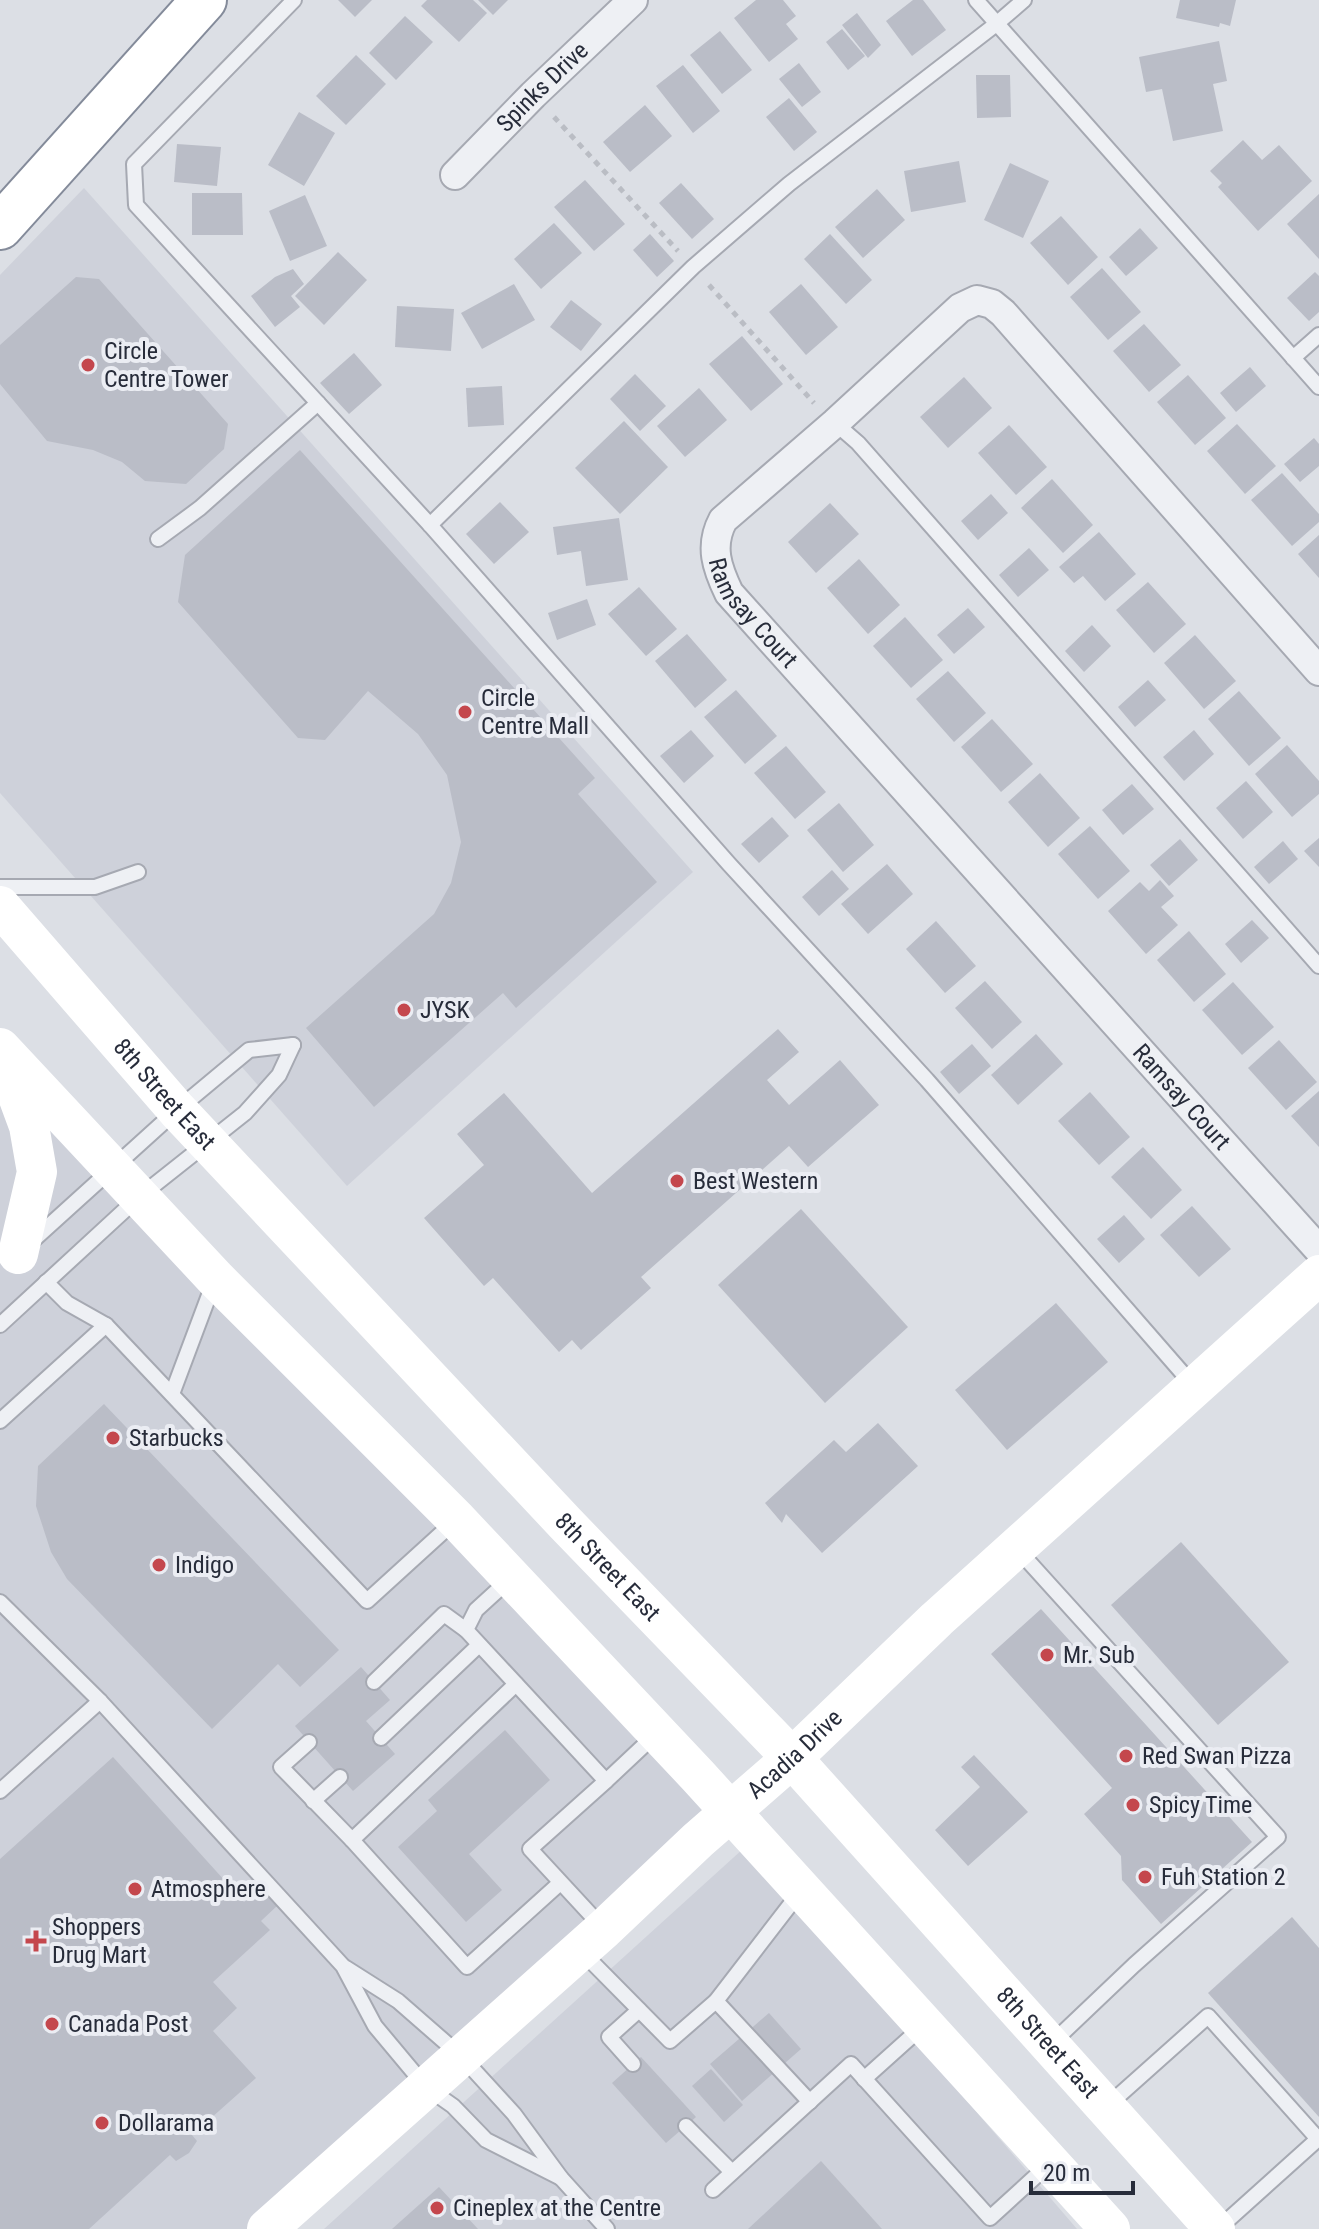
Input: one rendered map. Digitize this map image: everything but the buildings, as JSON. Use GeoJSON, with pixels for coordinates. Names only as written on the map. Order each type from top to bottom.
{"type":"FeatureCollection","features":[{"type":"Feature","properties":{"kind":"highway"},"geometry":{"type":"LineString","coordinates":[[0,227],[204,0]]}},
{"type":"Feature","properties":{"kind":"main road","name":"8th Street East"},"geometry":{"type":"LineString","coordinates":[[0,906],[177,1110],[565,1523],[792,1758],[1217,2229]]}},
{"type":"Feature","properties":{"kind":"main road"},"geometry":{"type":"LineString","coordinates":[[0,1048],[215,1278],[457,1520],[925,2024],[1110,2229]]}},
{"type":"Feature","properties":{"kind":"main road"},"geometry":{"type":"LineString","coordinates":[[0,1048],[29,1126],[37,1172],[13,1258]]}},
{"type":"Feature","properties":{"kind":"main road","name":"Acadia Drive"},"geometry":{"type":"LineString","coordinates":[[267,2229],[792,1758],[937,1619],[1319,1275]]}},
{"type":"Feature","properties":{"kind":"street","name":"Spinks Drive"},"geometry":{"type":"LineString","coordinates":[[455,175],[633,0]]}},
{"type":"Feature","properties":{"kind":"street","name":"Ramsay Court"},"geometry":{"type":"LineString","coordinates":[[1319,671],[992,304],[977,300],[960,308],[723,520],[717,532],[714,548],[719,572],[729,593],[1319,1250]]}},
{"type":"Feature","properties":{"kind":"lane"},"geometry":{"type":"LineString","coordinates":[[294,0],[134,164],[136,205],[430,525],[729,864],[927,1080],[1194,1387]]}},
{"type":"Feature","properties":{"kind":"lane"},"geometry":{"type":"LineString","coordinates":[[976,0],[1319,387]]}},
{"type":"Feature","properties":{"kind":"lane"},"geometry":{"type":"LineString","coordinates":[[430,525],[693,267],[789,184],[1024,0]]}},
{"type":"Feature","properties":{"kind":"lane"},"geometry":{"type":"LineString","coordinates":[[1293,358],[1319,335]]}},
{"type":"Feature","properties":{"kind":"lane"},"geometry":{"type":"LineString","coordinates":[[158,539],[200,508],[318,403]]}},
{"type":"Feature","properties":{"kind":"lane"},"geometry":{"type":"LineString","coordinates":[[835,423],[858,443],[1319,966]]}},
{"type":"Feature","properties":{"kind":"lane"},"geometry":{"type":"LineString","coordinates":[[0,887],[95,887],[138,872]]}},
{"type":"Feature","properties":{"kind":"lane"},"geometry":{"type":"LineString","coordinates":[[0,1325],[139,1197],[245,1113],[279,1075],[293,1045],[249,1050],[177,1110],[13,1258]]}},
{"type":"Feature","properties":{"kind":"lane"},"geometry":{"type":"LineString","coordinates":[[172,1394],[215,1278]]}},
{"type":"Feature","properties":{"kind":"lane"},"geometry":{"type":"LineString","coordinates":[[46,1282],[67,1303],[106,1325],[367,1601],[457,1520]]}},
{"type":"Feature","properties":{"kind":"lane"},"geometry":{"type":"LineString","coordinates":[[0,1421],[106,1325]]}},
{"type":"Feature","properties":{"kind":"lane"},"geometry":{"type":"LineString","coordinates":[[1016,1548],[1278,1837],[1134,1965],[1050,2045]]}},
{"type":"Feature","properties":{"kind":"lane"},"geometry":{"type":"LineString","coordinates":[[466,1630],[476,1610],[510,1578]]}},
{"type":"Feature","properties":{"kind":"lane"},"geometry":{"type":"LineString","coordinates":[[0,1602],[100,1701],[343,1966],[375,2026],[426,2087],[453,2106],[486,2140],[561,2178]]}},
{"type":"Feature","properties":{"kind":"lane"},"geometry":{"type":"LineString","coordinates":[[374,1682],[444,1614],[466,1630],[606,1781]]}},
{"type":"Feature","properties":{"kind":"lane"},"geometry":{"type":"LineString","coordinates":[[381,1738],[479,1645]]}},
{"type":"Feature","properties":{"kind":"lane"},"geometry":{"type":"LineString","coordinates":[[352,1840],[516,1684]]}},
{"type":"Feature","properties":{"kind":"lane"},"geometry":{"type":"LineString","coordinates":[[0,1791],[100,1701]]}},
{"type":"Feature","properties":{"kind":"lane"},"geometry":{"type":"LineString","coordinates":[[657,1734],[530,1849],[560,1883],[592,1939],[639,2010],[670,2041],[716,2001],[801,1890]]}},
{"type":"Feature","properties":{"kind":"lane"},"geometry":{"type":"LineString","coordinates":[[309,1742],[281,1767],[467,1967],[560,1883]]}},
{"type":"Feature","properties":{"kind":"lane"},"geometry":{"type":"LineString","coordinates":[[313,1801],[340,1777]]}},
{"type":"Feature","properties":{"kind":"lane"},"geometry":{"type":"LineString","coordinates":[[343,1966],[398,2001],[461,2056],[514,2114],[561,2178],[607,2229]]}},
{"type":"Feature","properties":{"kind":"lane"},"geometry":{"type":"LineString","coordinates":[[716,2001],[810,2102]]}},
{"type":"Feature","properties":{"kind":"lane"},"geometry":{"type":"LineString","coordinates":[[633,2064],[609,2037],[639,2010]]}},
{"type":"Feature","properties":{"kind":"lane"},"geometry":{"type":"LineString","coordinates":[[1106,2107],[1208,2016],[1318,2139],[1217,2229]]}},
{"type":"Feature","properties":{"kind":"lane"},"geometry":{"type":"LineString","coordinates":[[864,2079],[925,2024]]}},
{"type":"Feature","properties":{"kind":"lane"},"geometry":{"type":"LineString","coordinates":[[713,2190],[851,2064],[990,2218],[1050,2163]]}},
{"type":"Feature","properties":{"kind":"lane"},"geometry":{"type":"LineString","coordinates":[[686,2126],[732,2172]]}},
{"type":"Feature","properties":{"kind":"shaded area"},"geometry":{"type":"Polygon","coordinates":[[[84,188],[693,872],[347,1186],[0,793],[0,275],[84,188]]]}},
{"type":"Feature","properties":{"kind":"shaded area"},"geometry":{"type":"Polygon","coordinates":[[[0,1064],[730,1813],[267,2229],[0,2229],[0,1064]]]}},
{"type":"Feature","properties":{"kind":"shaded area"},"geometry":{"type":"Polygon","coordinates":[[[755,1838],[777,1880],[1077,2229],[324,2229],[755,1838]]]}},
{"type":"Feature","properties":{"kind":"place","name":"Circle Centre Tower"},"geometry":{"type":"Point","coordinates":[88,365]}},
{"type":"Feature","properties":{"kind":"place","name":"Circle Centre Mall"},"geometry":{"type":"Point","coordinates":[465,712]}},
{"type":"Feature","properties":{"kind":"place","name":"JYSK"},"geometry":{"type":"Point","coordinates":[404,1010]}},
{"type":"Feature","properties":{"kind":"place","name":"Best Western"},"geometry":{"type":"Point","coordinates":[677,1181]}},
{"type":"Feature","properties":{"kind":"place","name":"Starbucks"},"geometry":{"type":"Point","coordinates":[113,1438]}},
{"type":"Feature","properties":{"kind":"place","name":"Indigo"},"geometry":{"type":"Point","coordinates":[159,1565]}},
{"type":"Feature","properties":{"kind":"place","name":"Mr. Sub"},"geometry":{"type":"Point","coordinates":[1047,1655]}},
{"type":"Feature","properties":{"kind":"place","name":"Red Swan Pizza"},"geometry":{"type":"Point","coordinates":[1126,1756]}},
{"type":"Feature","properties":{"kind":"place","name":"Spicy Time"},"geometry":{"type":"Point","coordinates":[1133,1805]}},
{"type":"Feature","properties":{"kind":"place","name":"Fuh Station 2"},"geometry":{"type":"Point","coordinates":[1145,1877]}},
{"type":"Feature","properties":{"kind":"place","name":"Atmosphere"},"geometry":{"type":"Point","coordinates":[135,1889]}},
{"type":"Feature","properties":{"kind":"place","name":"Shoppers Drug Mart"},"geometry":{"type":"Point","coordinates":[36,1941]}},
{"type":"Feature","properties":{"kind":"place","name":"Canada Post"},"geometry":{"type":"Point","coordinates":[52,2024]}},
{"type":"Feature","properties":{"kind":"place","name":"Dollarama"},"geometry":{"type":"Point","coordinates":[102,2123]}},
{"type":"Feature","properties":{"kind":"place","name":"Cineplex at the Centre"},"geometry":{"type":"Point","coordinates":[437,2208]}}]}
